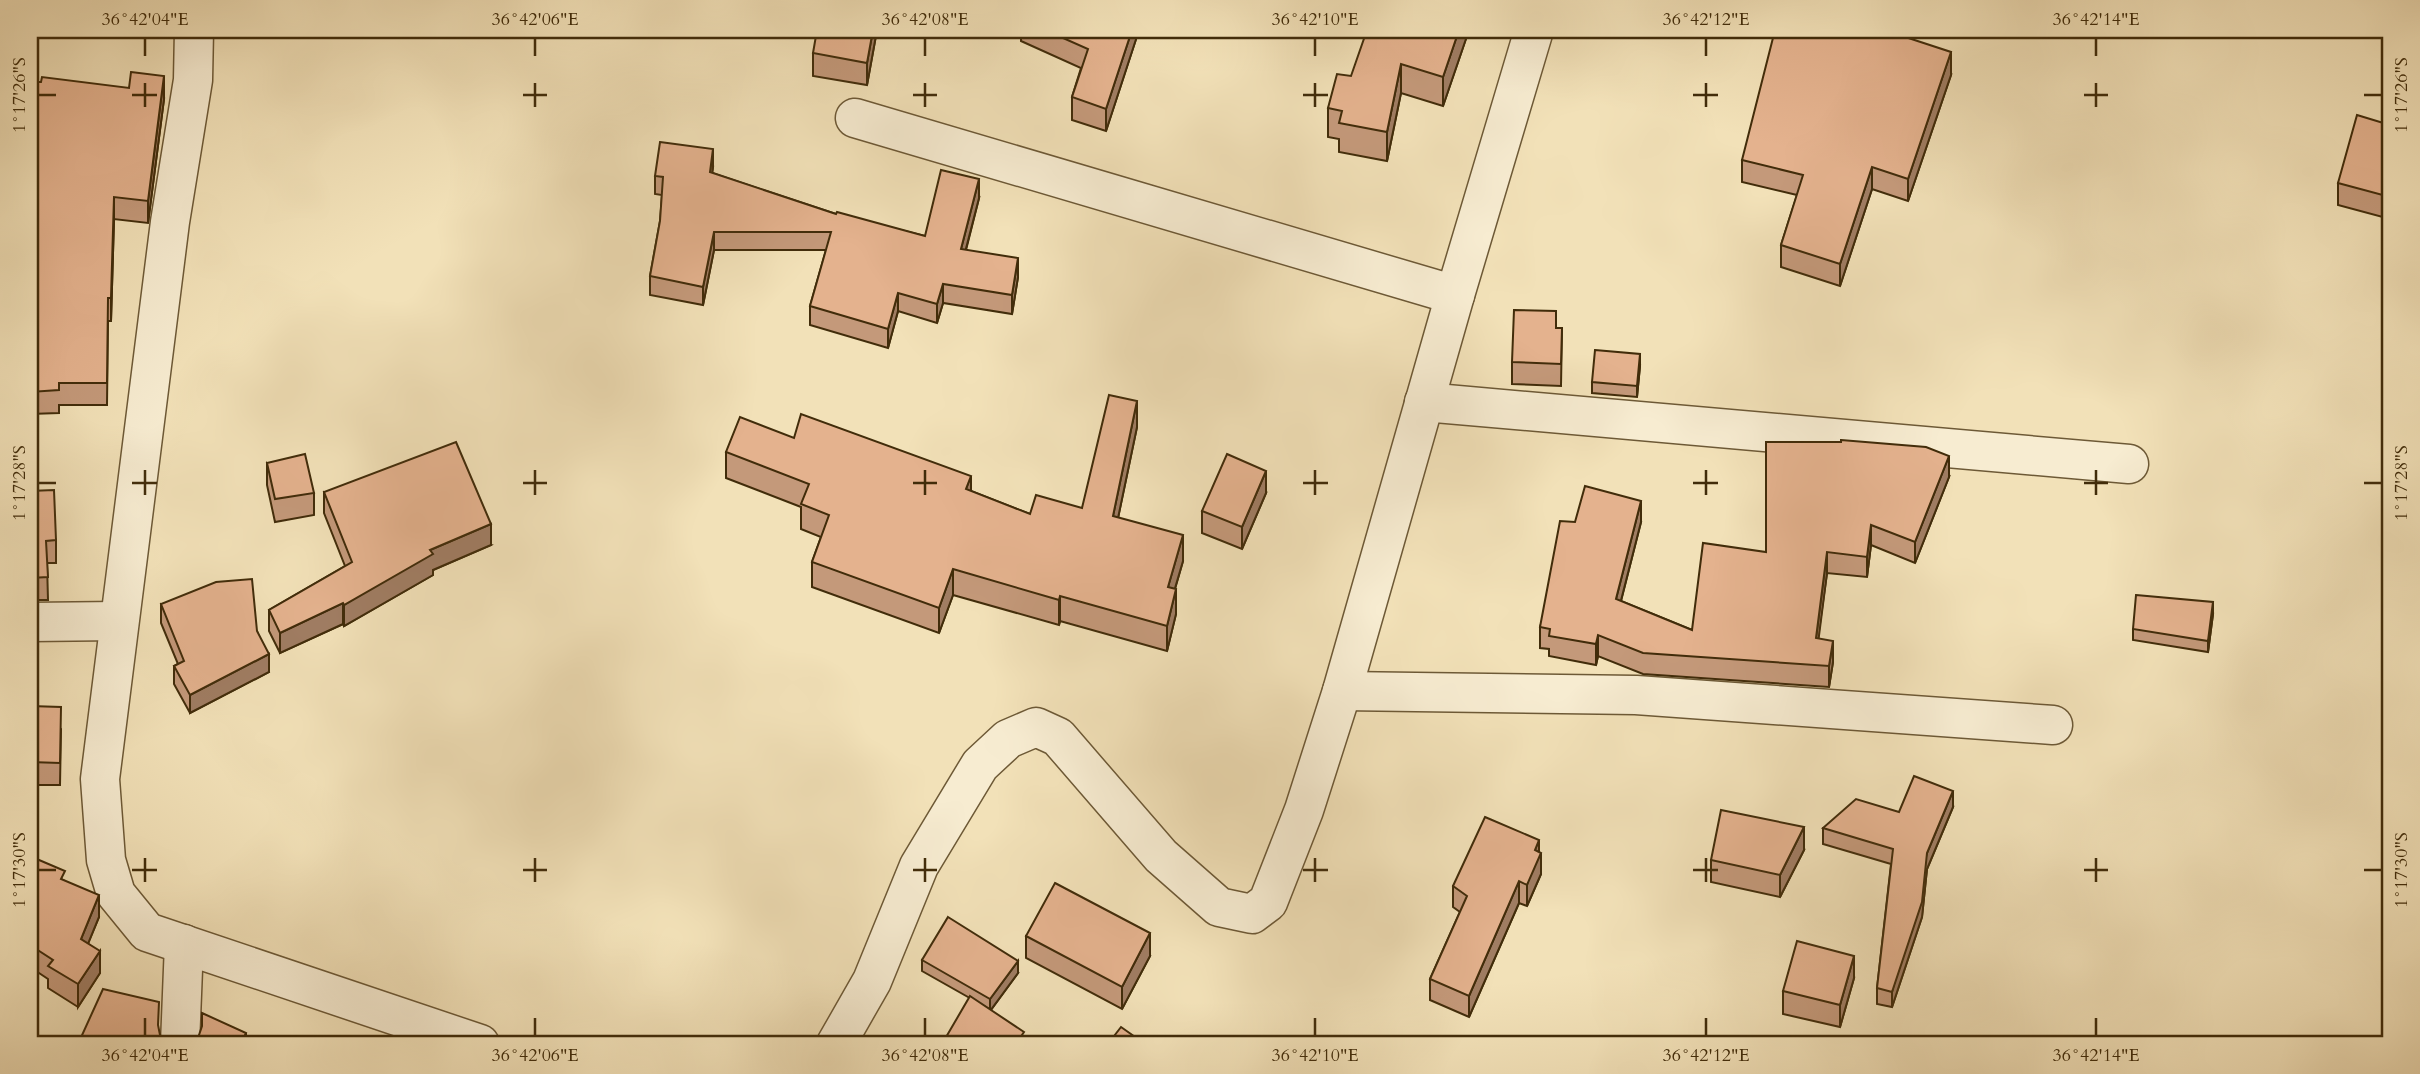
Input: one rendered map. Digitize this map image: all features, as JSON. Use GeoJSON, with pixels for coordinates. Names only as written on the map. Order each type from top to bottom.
{"type":"FeatureCollection","features":[{"type":"Feature","properties":{"kind":"street"},"geometry":{"type":"LineString","coordinates":[[194,30],[193,80],[170,222],[100,779],[106,860],[116,894],[147,932],[480,1044]]}},
{"type":"Feature","properties":{"kind":"street"},"geometry":{"type":"LineString","coordinates":[[836,1044],[872,981],[919,866],[981,765],[1008,738],[1036,727],[1058,737],[1161,856],[1219,907],[1252,914],[1268,902],[1290,850],[1342,691],[1424,401],[1534,30]]}},
{"type":"Feature","properties":{"kind":"street"},"geometry":{"type":"LineString","coordinates":[[855,118],[1455,295]]}},
{"type":"Feature","properties":{"kind":"street"},"geometry":{"type":"LineString","coordinates":[[1424,401],[2129,464]]}},
{"type":"Feature","properties":{"kind":"street"},"geometry":{"type":"LineString","coordinates":[[30,622],[118,621]]}},
{"type":"Feature","properties":{"kind":"street"},"geometry":{"type":"LineString","coordinates":[[1342,691],[1636,695],[2053,725]]}},
{"type":"Feature","properties":{"kind":"street"},"geometry":{"type":"LineString","coordinates":[[180,1044],[184,944]]}},
{"type":"Feature","properties":{"kind":"building"},"geometry":{"type":"Polygon","coordinates":[[[817,30],[873,30],[867,63],[813,53],[817,30]]]}},
{"type":"Feature","properties":{"kind":"building"},"geometry":{"type":"Polygon","coordinates":[[[1045,30],[1132,30],[1106,109],[1072,97],[1088,49],[1045,30]]]}},
{"type":"Feature","properties":{"kind":"building"},"geometry":{"type":"Polygon","coordinates":[[[1367,30],[1459,30],[1443,77],[1401,64],[1387,132],[1339,123],[1342,111],[1328,108],[1337,74],[1351,76],[1367,30]]]}},
{"type":"Feature","properties":{"kind":"building"},"geometry":{"type":"Polygon","coordinates":[[[1775,30],[1884,30],[1951,52],[1908,179],[1872,167],[1840,264],[1781,245],[1803,175],[1742,160],[1775,30]]]}},
{"type":"Feature","properties":{"kind":"building"},"geometry":{"type":"Polygon","coordinates":[[[131,72],[164,76],[148,201],[114,197],[111,298],[108,298],[107,383],[59,383],[59,390],[30,392],[30,137],[38,82],[41,82],[42,77],[129,88],[131,72]]]}},
{"type":"Feature","properties":{"kind":"building"},"geometry":{"type":"Polygon","coordinates":[[[2357,115],[2390,125],[2390,197],[2338,183],[2357,115]]]}},
{"type":"Feature","properties":{"kind":"building"},"geometry":{"type":"Polygon","coordinates":[[[660,142],[713,149],[710,172],[836,214],[837,212],[925,236],[941,170],[979,179],[961,249],[1018,258],[1012,295],[943,284],[937,304],[898,293],[888,329],[810,306],[831,232],[714,232],[703,287],[650,276],[660,221],[663,177],[655,176],[660,142]]]}},
{"type":"Feature","properties":{"kind":"building"},"geometry":{"type":"Polygon","coordinates":[[[1514,310],[1556,311],[1556,328],[1562,328],[1561,364],[1512,362],[1514,310]]]}},
{"type":"Feature","properties":{"kind":"building"},"geometry":{"type":"Polygon","coordinates":[[[1595,350],[1640,354],[1637,386],[1592,382],[1595,350]]]}},
{"type":"Feature","properties":{"kind":"building"},"geometry":{"type":"Polygon","coordinates":[[[1109,395],[1137,401],[1113,516],[1183,535],[1168,587],[1176,589],[1167,626],[1060,596],[1059,600],[953,569],[939,608],[812,562],[829,515],[801,504],[809,484],[726,452],[740,417],[794,438],[801,414],[971,476],[966,489],[1030,514],[1036,495],[1082,508],[1109,395]]]}},
{"type":"Feature","properties":{"kind":"building"},"geometry":{"type":"Polygon","coordinates":[[[1841,440],[1926,447],[1949,456],[1915,542],[1871,525],[1867,557],[1827,552],[1816,638],[1833,641],[1829,666],[1643,653],[1598,635],[1596,644],[1549,636],[1550,629],[1540,627],[1560,521],[1575,522],[1585,486],[1641,501],[1616,599],[1692,630],[1703,543],[1766,552],[1766,442],[1841,440]]]}},
{"type":"Feature","properties":{"kind":"building"},"geometry":{"type":"Polygon","coordinates":[[[456,442],[491,524],[430,550],[433,554],[344,605],[343,603],[280,633],[269,610],[352,562],[324,492],[456,442]]]}},
{"type":"Feature","properties":{"kind":"building"},"geometry":{"type":"Polygon","coordinates":[[[305,454],[314,493],[275,499],[267,463],[305,454]]]}},
{"type":"Feature","properties":{"kind":"building"},"geometry":{"type":"Polygon","coordinates":[[[1227,454],[1266,471],[1242,527],[1202,511],[1227,454]]]}},
{"type":"Feature","properties":{"kind":"building"},"geometry":{"type":"Polygon","coordinates":[[[54,490],[56,540],[46,541],[48,577],[30,578],[30,491],[54,490]]]}},
{"type":"Feature","properties":{"kind":"building"},"geometry":{"type":"Polygon","coordinates":[[[252,579],[257,631],[269,654],[190,695],[174,666],[184,661],[161,604],[216,582],[252,579]]]}},
{"type":"Feature","properties":{"kind":"building"},"geometry":{"type":"Polygon","coordinates":[[[2136,595],[2213,602],[2208,641],[2133,629],[2136,595]]]}},
{"type":"Feature","properties":{"kind":"building"},"geometry":{"type":"Polygon","coordinates":[[[30,706],[61,707],[60,763],[30,762],[30,706]]]}},
{"type":"Feature","properties":{"kind":"building"},"geometry":{"type":"Polygon","coordinates":[[[1914,776],[1953,791],[1927,853],[1922,902],[1892,992],[1877,988],[1893,849],[1823,828],[1856,799],[1899,812],[1914,776]]]}},
{"type":"Feature","properties":{"kind":"building"},"geometry":{"type":"Polygon","coordinates":[[[1721,810],[1804,827],[1780,875],[1711,860],[1721,810]]]}},
{"type":"Feature","properties":{"kind":"building"},"geometry":{"type":"Polygon","coordinates":[[[1485,817],[1539,840],[1535,850],[1541,853],[1527,885],[1519,881],[1469,996],[1430,979],[1467,896],[1453,886],[1485,817]]]}},
{"type":"Feature","properties":{"kind":"building"},"geometry":{"type":"Polygon","coordinates":[[[32,857],[65,871],[61,879],[99,895],[81,939],[100,951],[78,984],[48,966],[53,960],[30,945],[32,857]]]}},
{"type":"Feature","properties":{"kind":"building"},"geometry":{"type":"Polygon","coordinates":[[[1055,883],[1150,933],[1122,987],[1026,936],[1055,883]]]}},
{"type":"Feature","properties":{"kind":"building"},"geometry":{"type":"Polygon","coordinates":[[[948,917],[1018,961],[990,999],[922,960],[948,917]]]}},
{"type":"Feature","properties":{"kind":"building"},"geometry":{"type":"Polygon","coordinates":[[[1797,941],[1854,956],[1840,1005],[1783,991],[1797,941]]]}},
{"type":"Feature","properties":{"kind":"building"},"geometry":{"type":"Polygon","coordinates":[[[103,989],[159,1002],[160,1035],[169,1044],[78,1044],[103,989]]]}},
{"type":"Feature","properties":{"kind":"building"},"geometry":{"type":"Polygon","coordinates":[[[970,996],[1024,1032],[1022,1035],[1036,1044],[942,1044],[970,996]]]}},
{"type":"Feature","properties":{"kind":"building"},"geometry":{"type":"Polygon","coordinates":[[[202,1013],[246,1033],[241,1044],[191,1044],[198,1038],[202,1013]]]}},
{"type":"Feature","properties":{"kind":"building"},"geometry":{"type":"Polygon","coordinates":[[[1121,1027],[1145,1044],[1108,1044],[1121,1027]]]}},
{"type":"Feature","properties":{"kind":"building"},"geometry":{"type":"Polygon","coordinates":[[[366,1039],[377,1044],[363,1044],[366,1039]]]}}]}
